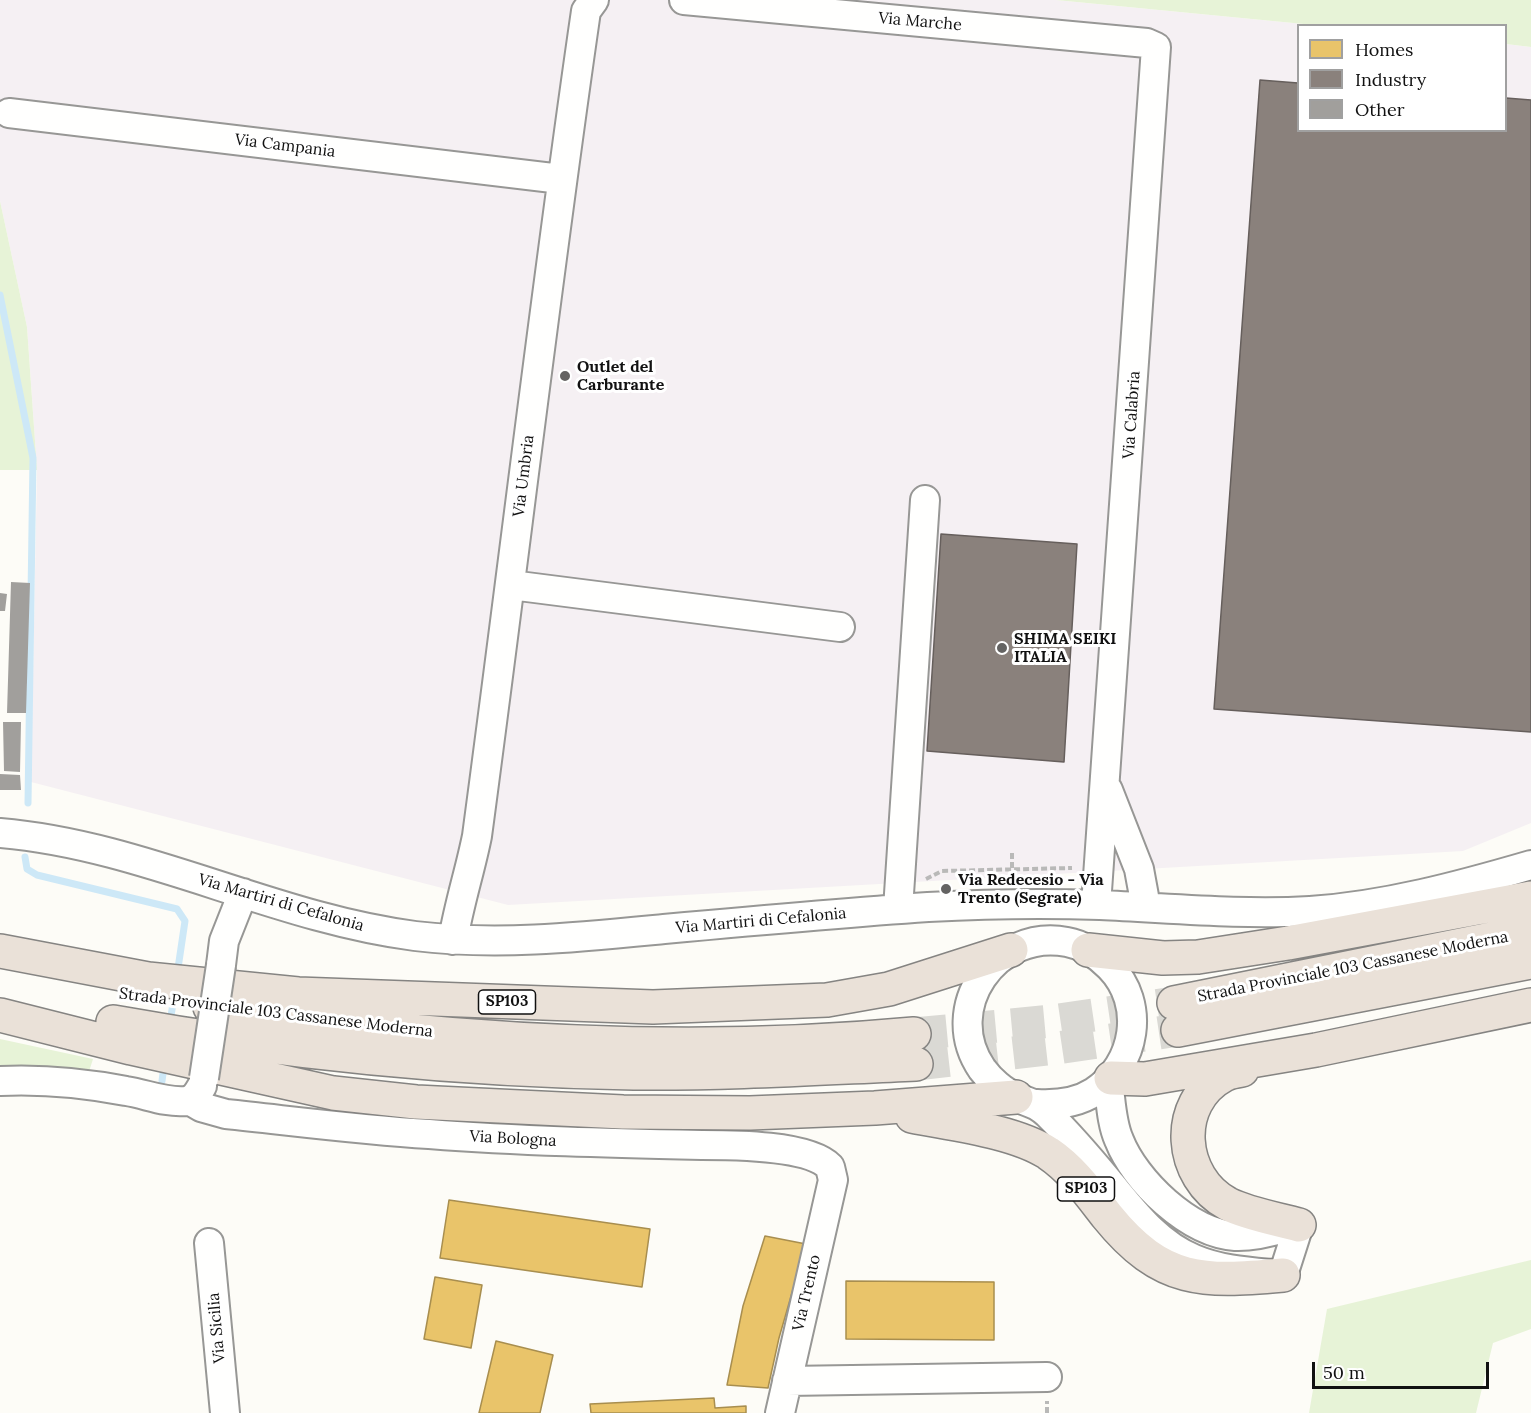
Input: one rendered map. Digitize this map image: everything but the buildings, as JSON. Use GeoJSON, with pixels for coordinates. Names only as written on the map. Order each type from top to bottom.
{"type":"FeatureCollection","features":[{"type":"Feature","properties":{"kind":"highway"},"geometry":{"type":"LineString","coordinates":[[1089,950],[1163,958],[1198,957],[1288,943],[1531,898]]}},
{"type":"Feature","properties":{"kind":"highway","name":"Strada Provinciale 103 Cassanese Moderna"},"geometry":{"type":"LineString","coordinates":[[1531,931],[1176,1016],[1531,962]]}},
{"type":"Feature","properties":{"kind":"highway","name":"SP103"},"geometry":{"type":"LineString","coordinates":[[0,951],[147,979],[298,994],[653,1007],[827,1000],[889,989],[1011,950]]}},
{"type":"Feature","properties":{"kind":"highway","name":"Strada Provinciale 103 Cassanese Moderna"},"geometry":{"type":"LineString","coordinates":[[0,970],[142,997],[324,1023],[439,1034],[575,1043],[692,1045],[808,1042],[915,1049],[752,1072],[635,1073],[471,1066],[261,1046],[153,1029],[0,999]]}},
{"type":"Feature","properties":{"kind":"highway"},"geometry":{"type":"LineString","coordinates":[[1109,1079],[1145,1078],[1316,1050],[1531,1005]]}},
{"type":"Feature","properties":{"kind":"highway","name":"SP103"},"geometry":{"type":"LineString","coordinates":[[0,1015],[131,1048],[333,1094],[416,1102],[623,1112],[750,1113],[1027,1101]]}},
{"type":"Feature","properties":{"kind":"highway"},"geometry":{"type":"LineString","coordinates":[[1299,1225],[1228,1204],[1209,1189],[1198,1176],[1190,1158],[1188,1129],[1193,1111],[1203,1094],[1224,1075],[1316,1050]]}},
{"type":"Feature","properties":{"kind":"highway","name":"SP103"},"geometry":{"type":"LineString","coordinates":[[875,1108],[1002,1135],[1032,1144],[1049,1154],[1077,1177],[1109,1218],[1143,1252],[1162,1266],[1179,1273],[1196,1277],[1220,1278],[1283,1275]]}},
{"type":"Feature","properties":{"kind":"street","name":"Via Marche"},"geometry":{"type":"LineString","coordinates":[[684,0],[1155,45]]}},
{"type":"Feature","properties":{"kind":"street","name":"Via Umbria"},"geometry":{"type":"LineString","coordinates":[[453,940],[477,836],[511,585],[561,179],[590,6]]}},
{"type":"Feature","properties":{"kind":"street","name":"Via Calabria"},"geometry":{"type":"LineString","coordinates":[[1096,905],[1157,49],[1155,45]]}},
{"type":"Feature","properties":{"kind":"street","name":"Via Campania"},"geometry":{"type":"LineString","coordinates":[[9,113],[561,179]]}},
{"type":"Feature","properties":{"kind":"street"},"geometry":{"type":"LineString","coordinates":[[898,909],[925,500]]}},
{"type":"Feature","properties":{"kind":"street"},"geometry":{"type":"LineString","coordinates":[[511,585],[840,627]]}},
{"type":"Feature","properties":{"kind":"street","name":"Via Calabria"},"geometry":{"type":"LineString","coordinates":[[1106,786],[1139,868],[1146,908]]}},
{"type":"Feature","properties":{"kind":"street","name":"Via Martiri di Cefalonia"},"geometry":{"type":"LineString","coordinates":[[0,833],[71,844],[382,931],[453,940],[507,941],[898,909],[1012,904],[1096,905],[1240,912],[1341,908],[1460,886],[1531,865]]}},
{"type":"Feature","properties":{"kind":"street"},"geometry":{"type":"LineString","coordinates":[[197,1089],[228,927],[243,893]]}},
{"type":"Feature","properties":{"kind":"street"},"geometry":{"type":"LineString","coordinates":[[1027,1101],[1052,1105],[1073,1101],[1093,1093],[1119,1068],[1132,1035],[1132,1013],[1127,992],[1116,973],[1089,950],[1068,942],[1046,940],[1024,944],[1011,950],[993,964],[979,982],[970,1003],[968,1025],[972,1048],[982,1068],[997,1085],[1027,1101],[1077,1144],[1145,1225],[1172,1248],[1194,1259],[1243,1271],[1283,1275],[1299,1225]]}},
{"type":"Feature","properties":{"kind":"street"},"geometry":{"type":"LineString","coordinates":[[1109,1079],[1115,1130],[1128,1159],[1157,1192],[1190,1220],[1212,1232],[1237,1236],[1249,1236],[1299,1225]]}},
{"type":"Feature","properties":{"kind":"street","name":"Via Bologna"},"geometry":{"type":"LineString","coordinates":[[0,1081],[70,1082],[128,1091],[169,1101],[197,1089],[201,1107],[225,1114],[429,1134],[590,1143],[748,1146],[809,1155],[827,1163],[833,1172]]}},
{"type":"Feature","properties":{"kind":"street","name":"Via Trento"},"geometry":{"type":"LineString","coordinates":[[780,1413],[833,1172]]}},
{"type":"Feature","properties":{"kind":"street","name":"Via Sicilia"},"geometry":{"type":"LineString","coordinates":[[209,1244],[225,1413]]}},
{"type":"Feature","properties":{"kind":"street"},"geometry":{"type":"LineString","coordinates":[[787,1382],[1047,1377]]}},
{"type":"Feature","properties":{"kind":"path"},"geometry":{"type":"LineString","coordinates":[[1012,853],[1012,869]]}},
{"type":"Feature","properties":{"kind":"path"},"geometry":{"type":"LineString","coordinates":[[924,881],[942,871],[1061,868],[1099,870]]}},
{"type":"Feature","properties":{"kind":"shaded area"},"geometry":{"type":"Polygon","coordinates":[[[0,0],[1056,0],[1304,24],[1297,24],[1297,132],[1507,132],[1507,44],[1531,47],[1531,823],[1463,851],[508,905],[31,782],[37,470],[27,327],[0,201],[0,0]]]}},
{"type":"Feature","properties":{"kind":"green space"},"geometry":{"type":"Polygon","coordinates":[[[1056,0],[1531,0],[1531,47],[1507,44],[1507,24],[1304,24],[1056,0]]]}},
{"type":"Feature","properties":{"kind":"green space"},"geometry":{"type":"Polygon","coordinates":[[[0,201],[27,327],[37,470],[0,470],[0,201]]]}},
{"type":"Feature","properties":{"kind":"green space"},"geometry":{"type":"Polygon","coordinates":[[[0,1039],[93,1059],[85,1084],[0,1081],[0,1039]]]}},
{"type":"Feature","properties":{"kind":"green space"},"geometry":{"type":"Polygon","coordinates":[[[1531,1260],[1531,1329],[1493,1343],[1476,1413],[1309,1413],[1327,1309],[1531,1260]]]}},
{"type":"Feature","properties":{"kind":"waterway"},"geometry":{"type":"LineString","coordinates":[[0,295],[33,458],[28,803]]}},
{"type":"Feature","properties":{"kind":"waterway"},"geometry":{"type":"LineString","coordinates":[[25,857],[27,869],[37,875],[177,909],[185,921],[177,975]]}},
{"type":"Feature","properties":{"kind":"waterway"},"geometry":{"type":"LineString","coordinates":[[170,1022],[175,991]]}},
{"type":"Feature","properties":{"kind":"waterway"},"geometry":{"type":"LineString","coordinates":[[162,1081],[164,1066]]}},
{"type":"Feature","properties":{"kind":"tunnel"},"geometry":{"type":"LineString","coordinates":[[914,1034],[1053,1021],[1174,1003]]}},
{"type":"Feature","properties":{"kind":"tunnel"},"geometry":{"type":"LineString","coordinates":[[916,1064],[1057,1048],[1178,1030]]}},
{"type":"Feature","properties":{"kind":"place","name":"Outlet del Carburante"},"geometry":{"type":"Point","coordinates":[565,376]}},
{"type":"Feature","properties":{"kind":"place","name":"SHIMA SEIKI ITALIA"},"geometry":{"type":"Point","coordinates":[1002,648]}},
{"type":"Feature","properties":{"kind":"place","name":"Via Redecesio - Via Trento (Segrate)"},"geometry":{"type":"Point","coordinates":[946,889]}}]}
